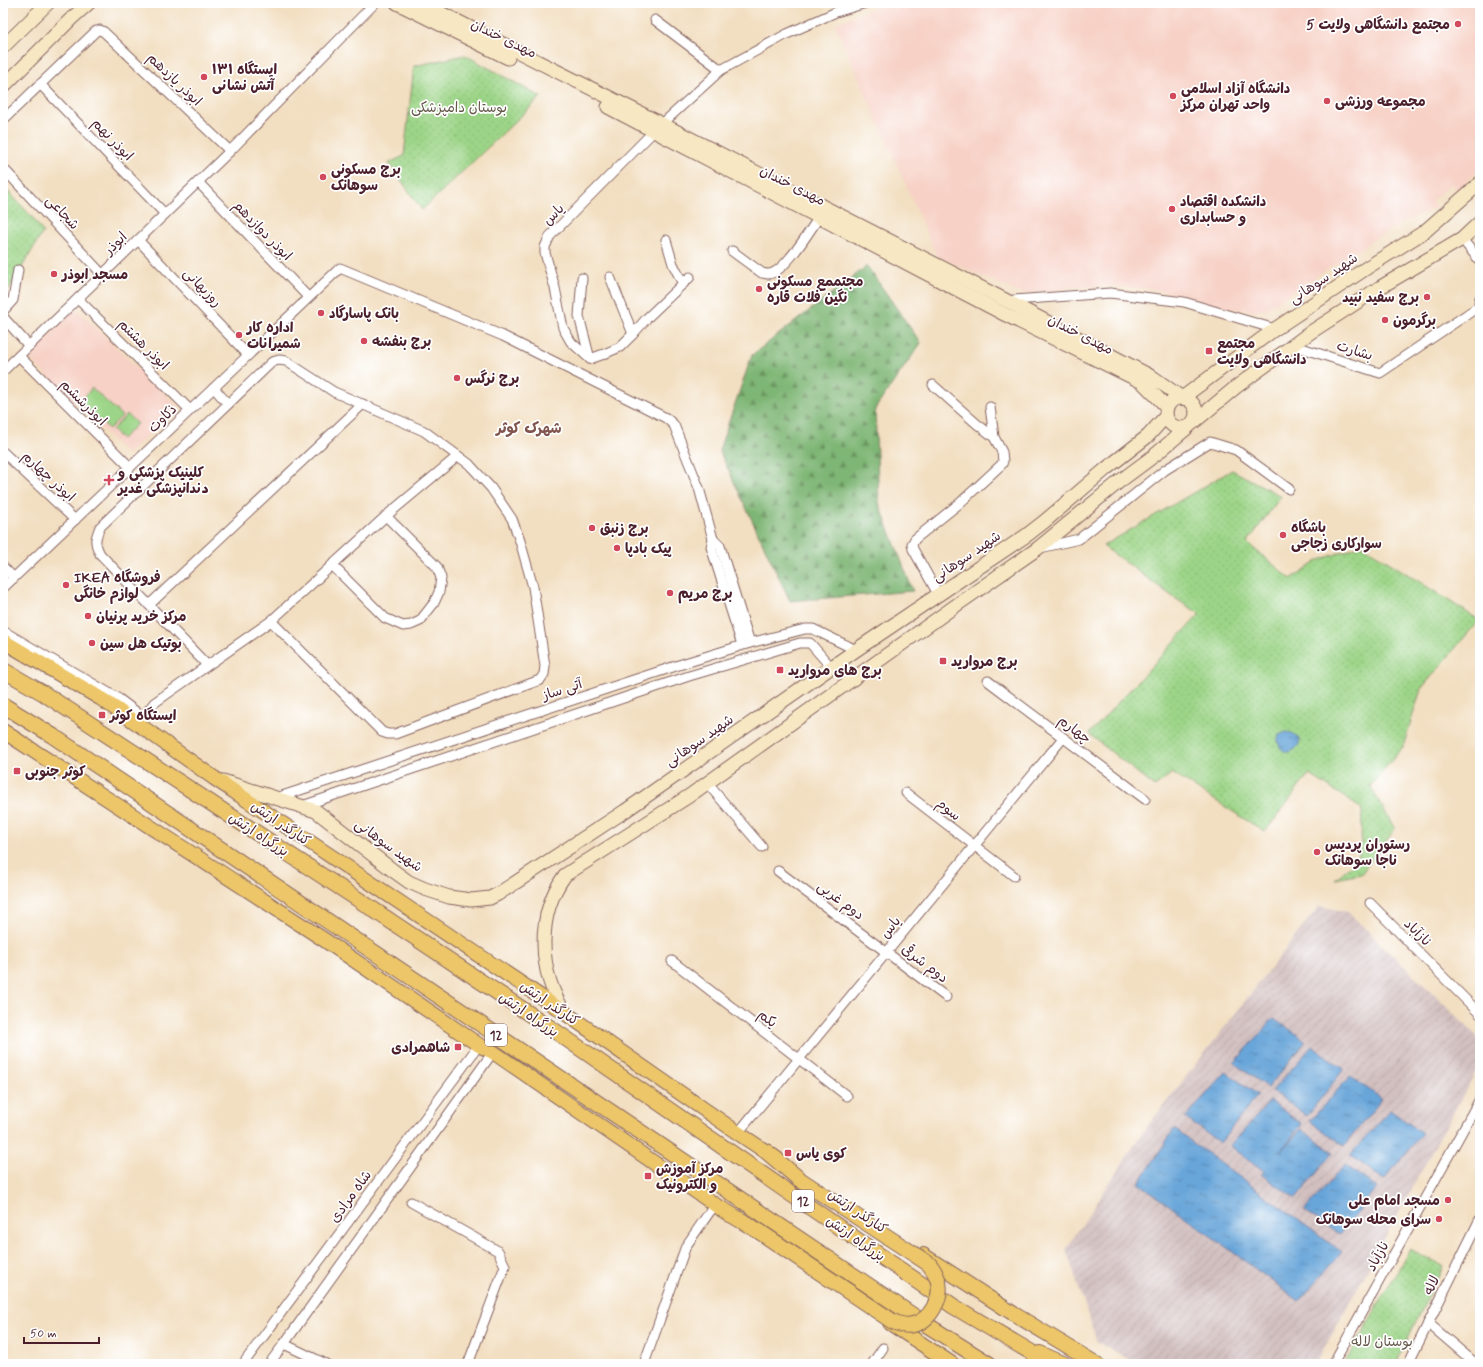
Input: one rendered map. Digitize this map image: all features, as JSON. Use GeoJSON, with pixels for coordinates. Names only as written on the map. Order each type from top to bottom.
{"type":"FeatureCollection","features":[{"type":"Feature","properties":{"kind":"highway","name":"بزرگراه ارتش"},"geometry":{"type":"LineString","coordinates":[[3,670],[43,694],[356,898],[558,1033],[953,1306],[1051,1364]]}},
{"type":"Feature","properties":{"kind":"highway","name":"12"},"geometry":{"type":"LineString","coordinates":[[3,705],[53,736],[444,1000],[989,1364]]}},
{"type":"Feature","properties":{"kind":"highway"},"geometry":{"type":"LineString","coordinates":[[718,1207],[760,1232],[892,1321],[901,1325],[911,1325],[920,1321],[933,1308],[937,1300],[938,1282],[935,1272],[929,1264],[799,1179],[768,1152]]}},
{"type":"Feature","properties":{"kind":"main road"},"geometry":{"type":"LineString","coordinates":[[3,47],[48,3]]}},
{"type":"Feature","properties":{"kind":"main road"},"geometry":{"type":"LineString","coordinates":[[3,87],[89,3]]}},
{"type":"Feature","properties":{"kind":"main road","name":"مهدی خندان"},"geometry":{"type":"LineString","coordinates":[[397,3],[571,88],[658,128],[1154,378],[1182,398]]}},
{"type":"Feature","properties":{"kind":"main road","name":"مهدی خندان"},"geometry":{"type":"LineString","coordinates":[[421,3],[658,128],[819,216],[1006,315],[1142,382],[1167,412]]}},
{"type":"Feature","properties":{"kind":"main road","name":"شهید سوهانی"},"geometry":{"type":"LineString","coordinates":[[1182,398],[1275,329],[1368,267],[1424,232],[1480,183]]}},
{"type":"Feature","properties":{"kind":"main road"},"geometry":{"type":"LineString","coordinates":[[565,1013],[558,1003],[546,967],[545,925],[548,908],[552,898],[565,875],[707,783],[958,604],[1038,549],[1120,481],[1155,455],[1236,387],[1349,306],[1462,240],[1480,222]]}},
{"type":"Feature","properties":{"kind":"main road"},"geometry":{"type":"LineString","coordinates":[[1182,398],[1191,401],[1196,408],[1197,413],[1191,424],[1184,428],[1175,427],[1168,421],[1167,412],[1173,400],[1182,398]]}},
{"type":"Feature","properties":{"kind":"main road","name":"شهید سوهانی"},"geometry":{"type":"LineString","coordinates":[[214,778],[316,811],[409,882],[441,895],[471,900],[490,898],[625,811],[831,667],[1026,535],[1148,436],[1167,412]]}},
{"type":"Feature","properties":{"kind":"main road"},"geometry":{"type":"LineString","coordinates":[[1026,535],[1038,549]]}},
{"type":"Feature","properties":{"kind":"main road","name":"کنارگذر ارتش"},"geometry":{"type":"LineString","coordinates":[[3,641],[140,720],[214,778],[565,1013],[738,1133],[854,1208],[985,1296],[1097,1364]]}},
{"type":"Feature","properties":{"kind":"main road"},"geometry":{"type":"LineString","coordinates":[[3,662],[43,694]]}},
{"type":"Feature","properties":{"kind":"main road"},"geometry":{"type":"LineString","coordinates":[[3,731],[323,939],[479,1045],[493,1052],[793,1258],[952,1364]]}},
{"type":"Feature","properties":{"kind":"main road"},"geometry":{"type":"LineString","coordinates":[[625,811],[635,831]]}},
{"type":"Feature","properties":{"kind":"main road"},"geometry":{"type":"LineString","coordinates":[[444,1000],[544,1088]]}},
{"type":"Feature","properties":{"kind":"main road"},"geometry":{"type":"LineString","coordinates":[[1015,1343],[1065,1364]]}},
{"type":"Feature","properties":{"kind":"street","name":"ابوذر"},"geometry":{"type":"LineString","coordinates":[[3,371],[230,151],[375,3]]}},
{"type":"Feature","properties":{"kind":"street","name":"یاس"},"geometry":{"type":"LineString","coordinates":[[590,359],[571,342],[563,328],[556,288],[545,253],[545,246],[550,236],[658,128],[721,70],[787,34],[836,12],[859,4]]}},
{"type":"Feature","properties":{"kind":"street"},"geometry":{"type":"LineString","coordinates":[[655,20],[721,70]]}},
{"type":"Feature","properties":{"kind":"street","name":"ابوذر یازدهم"},"geometry":{"type":"LineString","coordinates":[[40,84],[96,31],[100,30],[104,32],[230,151]]}},
{"type":"Feature","properties":{"kind":"street"},"geometry":{"type":"LineString","coordinates":[[3,120],[40,84]]}},
{"type":"Feature","properties":{"kind":"street","name":"ابوذر نهم"},"geometry":{"type":"LineString","coordinates":[[40,84],[165,214]]}},
{"type":"Feature","properties":{"kind":"street","name":"شجاعی"},"geometry":{"type":"LineString","coordinates":[[3,168],[102,274]]}},
{"type":"Feature","properties":{"kind":"street","name":"ابوذر دوازدهم"},"geometry":{"type":"LineString","coordinates":[[198,182],[308,297]]}},
{"type":"Feature","properties":{"kind":"street"},"geometry":{"type":"LineString","coordinates":[[732,251],[762,273],[772,273],[787,262],[819,216]]}},
{"type":"Feature","properties":{"kind":"street","name":"روزبهانی"},"geometry":{"type":"LineString","coordinates":[[138,240],[248,355]]}},
{"type":"Feature","properties":{"kind":"street"},"geometry":{"type":"LineString","coordinates":[[582,278],[579,316],[590,359],[620,347],[647,318],[686,281],[673,264],[666,240]]}},
{"type":"Feature","properties":{"kind":"street"},"geometry":{"type":"LineString","coordinates":[[1462,240],[1480,261]]}},
{"type":"Feature","properties":{"kind":"street","name":"ذکاوت"},"geometry":{"type":"LineString","coordinates":[[3,588],[340,268],[502,336],[666,418],[674,425],[698,488],[713,539],[720,546],[746,644]]}},
{"type":"Feature","properties":{"kind":"street"},"geometry":{"type":"LineString","coordinates":[[3,311],[13,300],[18,270]]}},
{"type":"Feature","properties":{"kind":"street"},"geometry":{"type":"LineString","coordinates":[[610,277],[633,334]]}},
{"type":"Feature","properties":{"kind":"street"},"geometry":{"type":"LineString","coordinates":[[1014,300],[1110,293],[1184,302],[1275,329]]}},
{"type":"Feature","properties":{"kind":"street","name":"بشارت"},"geometry":{"type":"LineString","coordinates":[[1292,346],[1380,373],[1478,307],[1480,298]]}},
{"type":"Feature","properties":{"kind":"street","name":"ابوذر هشتم"},"geometry":{"type":"LineString","coordinates":[[78,299],[190,410]]}},
{"type":"Feature","properties":{"kind":"street"},"geometry":{"type":"LineString","coordinates":[[3,317],[29,346]]}},
{"type":"Feature","properties":{"kind":"street","name":"ابوذرششم"},"geometry":{"type":"LineString","coordinates":[[19,356],[130,467]]}},
{"type":"Feature","properties":{"kind":"street"},"geometry":{"type":"LineString","coordinates":[[207,665],[100,554],[95,544],[96,536],[100,527],[272,362],[279,360],[286,361],[334,392],[424,431],[469,464],[491,488],[512,519],[533,587],[544,658],[544,674],[540,680],[395,734],[388,734],[382,732],[271,621]]}},
{"type":"Feature","properties":{"kind":"street"},"geometry":{"type":"LineString","coordinates":[[933,385],[976,424],[994,437]]}},
{"type":"Feature","properties":{"kind":"street"},"geometry":{"type":"LineString","coordinates":[[214,388],[228,404]]}},
{"type":"Feature","properties":{"kind":"street"},"geometry":{"type":"LineString","coordinates":[[149,605],[363,404]]}},
{"type":"Feature","properties":{"kind":"street"},"geometry":{"type":"LineString","coordinates":[[938,594],[913,549],[912,544],[915,539],[960,503],[1002,464],[1002,452],[994,437],[990,407]]}},
{"type":"Feature","properties":{"kind":"street"},"geometry":{"type":"LineString","coordinates":[[1038,549],[1079,539],[1165,470],[1210,442],[1236,450],[1289,489]]}},
{"type":"Feature","properties":{"kind":"street","name":"ابوذر چهارم"},"geometry":{"type":"LineString","coordinates":[[3,452],[75,520]]}},
{"type":"Feature","properties":{"kind":"street"},"geometry":{"type":"LineString","coordinates":[[3,630],[119,699],[140,720],[154,702],[271,621],[386,516],[458,456]]}},
{"type":"Feature","properties":{"kind":"street"},"geometry":{"type":"LineString","coordinates":[[332,565],[384,618],[403,626],[411,625],[420,621],[434,603],[439,592],[441,578],[437,567],[386,516]]}},
{"type":"Feature","properties":{"kind":"street"},"geometry":{"type":"LineString","coordinates":[[3,567],[14,578]]}},
{"type":"Feature","properties":{"kind":"street","name":"آتی ساز"},"geometry":{"type":"LineString","coordinates":[[276,798],[746,644],[805,629],[813,629],[856,650]]}},
{"type":"Feature","properties":{"kind":"street","name":"آتی ساز"},"geometry":{"type":"LineString","coordinates":[[302,806],[689,676],[806,642],[810,643],[831,667]]}},
{"type":"Feature","properties":{"kind":"street"},"geometry":{"type":"LineString","coordinates":[[685,663],[689,676]]}},
{"type":"Feature","properties":{"kind":"street","name":"چهارم"},"geometry":{"type":"LineString","coordinates":[[988,681],[1145,799]]}},
{"type":"Feature","properties":{"kind":"street","name":"یاس"},"geometry":{"type":"LineString","coordinates":[[738,1133],[1063,738]]}},
{"type":"Feature","properties":{"kind":"street"},"geometry":{"type":"LineString","coordinates":[[707,783],[762,847]]}},
{"type":"Feature","properties":{"kind":"street"},"geometry":{"type":"LineString","coordinates":[[320,784],[317,789],[319,794],[326,798]]}},
{"type":"Feature","properties":{"kind":"street","name":"سوم"},"geometry":{"type":"LineString","coordinates":[[906,793],[1014,876]]}},
{"type":"Feature","properties":{"kind":"street","name":"دوم غربی"},"geometry":{"type":"LineString","coordinates":[[778,870],[887,952]]}},
{"type":"Feature","properties":{"kind":"street","name":"نازآباد"},"geometry":{"type":"LineString","coordinates":[[1370,903],[1480,1014]]}},
{"type":"Feature","properties":{"kind":"street","name":"دوم شرقی"},"geometry":{"type":"LineString","coordinates":[[887,952],[946,997]]}},
{"type":"Feature","properties":{"kind":"street","name":"یکم"},"geometry":{"type":"LineString","coordinates":[[672,961],[847,1096]]}},
{"type":"Feature","properties":{"kind":"street","name":"شاه مرادی"},"geometry":{"type":"LineString","coordinates":[[244,1364],[479,1045]]}},
{"type":"Feature","properties":{"kind":"street"},"geometry":{"type":"LineString","coordinates":[[269,1364],[493,1052]]}},
{"type":"Feature","properties":{"kind":"street","name":"نازآباد"},"geometry":{"type":"LineString","coordinates":[[1334,1364],[1340,1359],[1480,1099]]}},
{"type":"Feature","properties":{"kind":"street"},"geometry":{"type":"LineString","coordinates":[[410,1202],[498,1251],[505,1266],[468,1364]]}},
{"type":"Feature","properties":{"kind":"street"},"geometry":{"type":"LineString","coordinates":[[644,1364],[686,1246],[718,1207]]}},
{"type":"Feature","properties":{"kind":"street","name":"لاله"},"geometry":{"type":"LineString","coordinates":[[1408,1364],[1480,1219]]}},
{"type":"Feature","properties":{"kind":"street"},"geometry":{"type":"LineString","coordinates":[[1428,1323],[1476,1364]]}},
{"type":"Feature","properties":{"kind":"street"},"geometry":{"type":"LineString","coordinates":[[284,1344],[326,1364]]}},
{"type":"Feature","properties":{"kind":"street"},"geometry":{"type":"LineString","coordinates":[[872,1364],[883,1348]]}},
{"type":"Feature","properties":{"kind":"shaded area","name":"دانشگاه آزاد اسلامی واحد تهران مرکز"},"geometry":{"type":"Polygon","coordinates":[[[885,3],[1480,3],[1480,168],[1458,190],[1451,184],[1431,201],[1436,207],[1397,225],[1264,310],[1257,311],[1220,307],[1167,292],[1146,288],[1107,286],[1075,287],[1022,294],[937,256],[835,24],[885,3]]]}},
{"type":"Feature","properties":{"kind":"shaded area"},"geometry":{"type":"Polygon","coordinates":[[[76,309],[178,407],[127,454],[27,356],[76,309]]]}},
{"type":"Feature","properties":{"kind":"shaded area"},"geometry":{"type":"Polygon","coordinates":[[[1319,906],[1348,912],[1480,1039],[1480,1064],[1316,1364],[1137,1364],[1097,1342],[1066,1249],[1143,1132],[1319,906]]]}},
{"type":"Feature","properties":{"kind":"green space","name":"بوستان دامپزشکی"},"geometry":{"type":"Polygon","coordinates":[[[465,55],[541,97],[422,210],[389,163],[404,156],[414,66],[465,55]]]}},
{"type":"Feature","properties":{"kind":"green space"},"geometry":{"type":"Polygon","coordinates":[[[3,186],[32,217],[43,232],[3,299],[3,186]]]}},
{"type":"Feature","properties":{"kind":"green space"},"geometry":{"type":"Polygon","coordinates":[[[867,266],[921,343],[875,409],[879,503],[913,591],[790,601],[719,450],[752,355],[867,266]]]}},
{"type":"Feature","properties":{"kind":"green space"},"geometry":{"type":"Polygon","coordinates":[[[92,388],[122,416],[109,429],[80,402],[92,388]]]}},
{"type":"Feature","properties":{"kind":"green space"},"geometry":{"type":"Polygon","coordinates":[[[127,414],[137,424],[122,439],[112,430],[127,414]]]}},
{"type":"Feature","properties":{"kind":"green space"},"geometry":{"type":"Polygon","coordinates":[[[1232,470],[1281,496],[1247,543],[1291,579],[1319,560],[1362,545],[1479,620],[1421,689],[1403,747],[1370,786],[1395,829],[1361,874],[1335,879],[1358,860],[1361,843],[1362,809],[1309,774],[1265,832],[1172,773],[1155,787],[1089,734],[1200,614],[1176,599],[1103,546],[1232,470]]]}},
{"type":"Feature","properties":{"kind":"green space","name":"بوستان لاله"},"geometry":{"type":"Polygon","coordinates":[[[1410,1249],[1443,1266],[1396,1364],[1344,1364],[1410,1249]]]}},
{"type":"Feature","properties":{"kind":"water"},"geometry":{"type":"Polygon","coordinates":[[[1286,732],[1292,733],[1299,739],[1299,745],[1290,752],[1285,752],[1278,743],[1279,735],[1286,732]]]}},
{"type":"Feature","properties":{"kind":"water"},"geometry":{"type":"Polygon","coordinates":[[[1274,1018],[1306,1041],[1268,1088],[1234,1063],[1274,1018]]]}},
{"type":"Feature","properties":{"kind":"water"},"geometry":{"type":"Polygon","coordinates":[[[1312,1046],[1344,1069],[1307,1116],[1272,1091],[1312,1046]]]}},
{"type":"Feature","properties":{"kind":"water"},"geometry":{"type":"Polygon","coordinates":[[[1226,1072],[1258,1095],[1220,1143],[1185,1118],[1226,1072]]]}},
{"type":"Feature","properties":{"kind":"water"},"geometry":{"type":"Polygon","coordinates":[[[1350,1076],[1382,1099],[1344,1146],[1310,1121],[1350,1076]]]}},
{"type":"Feature","properties":{"kind":"water"},"geometry":{"type":"Polygon","coordinates":[[[1270,1101],[1302,1124],[1280,1152],[1301,1129],[1333,1152],[1296,1199],[1261,1174],[1264,1171],[1230,1146],[1270,1101]]]}},
{"type":"Feature","properties":{"kind":"water"},"geometry":{"type":"Polygon","coordinates":[[[1390,1110],[1422,1133],[1384,1180],[1350,1155],[1390,1110]]]}},
{"type":"Feature","properties":{"kind":"water"},"geometry":{"type":"Polygon","coordinates":[[[1174,1129],[1342,1252],[1299,1301],[1139,1183],[1174,1129]]]}},
{"type":"Feature","properties":{"kind":"water"},"geometry":{"type":"Polygon","coordinates":[[[1345,1165],[1377,1188],[1339,1235],[1304,1210],[1345,1165]]]}},
{"type":"Feature","properties":{"kind":"place","name":"مجتمع دانشگاهی ولایت 5"},"geometry":{"type":"Point","coordinates":[1458,24]}},
{"type":"Feature","properties":{"kind":"place","name":"ایستگاه ۱۳۱ آتش نشانی"},"geometry":{"type":"Point","coordinates":[204,77]}},
{"type":"Feature","properties":{"kind":"place","name":"دانشگاه آزاد اسلامی واحد تهران مرکز"},"geometry":{"type":"Point","coordinates":[1173,96]}},
{"type":"Feature","properties":{"kind":"place","name":"مجموعه ورزشی"},"geometry":{"type":"Point","coordinates":[1327,101]}},
{"type":"Feature","properties":{"kind":"place","name":"برج مسکونی سوهانک"},"geometry":{"type":"Point","coordinates":[323,177]}},
{"type":"Feature","properties":{"kind":"place","name":"دانشکده اقتصاد و حسابداری"},"geometry":{"type":"Point","coordinates":[1172,209]}},
{"type":"Feature","properties":{"kind":"place","name":"مسجد ابوذر"},"geometry":{"type":"Point","coordinates":[54,274]}},
{"type":"Feature","properties":{"kind":"place","name":"مجتممع مسکونی نگین فلات قاره"},"geometry":{"type":"Point","coordinates":[759,289]}},
{"type":"Feature","properties":{"kind":"place","name":"برج سفید نبید"},"geometry":{"type":"Point","coordinates":[1427,297]}},
{"type":"Feature","properties":{"kind":"place","name":"بانک پاسارگاد"},"geometry":{"type":"Point","coordinates":[321,313]}},
{"type":"Feature","properties":{"kind":"place","name":"برگرمون"},"geometry":{"type":"Point","coordinates":[1385,320]}},
{"type":"Feature","properties":{"kind":"place","name":"اداره کار شمیرانات"},"geometry":{"type":"Point","coordinates":[239,335]}},
{"type":"Feature","properties":{"kind":"place","name":"برج بنفشه"},"geometry":{"type":"Point","coordinates":[364,341]}},
{"type":"Feature","properties":{"kind":"place","name":"مجتمع دانشگاهی ولایت"},"geometry":{"type":"Point","coordinates":[1209,351]}},
{"type":"Feature","properties":{"kind":"place","name":"برج نرگس"},"geometry":{"type":"Point","coordinates":[457,378]}},
{"type":"Feature","properties":{"kind":"place","name":"کلینیک پزشکی و دندانپزشکی غدیر"},"geometry":{"type":"Point","coordinates":[109,480]}},
{"type":"Feature","properties":{"kind":"place","name":"برج زنبق"},"geometry":{"type":"Point","coordinates":[592,528]}},
{"type":"Feature","properties":{"kind":"place","name":"باشگاه سواركاری زجاجی"},"geometry":{"type":"Point","coordinates":[1283,535]}},
{"type":"Feature","properties":{"kind":"place","name":"پیک بادپا"},"geometry":{"type":"Point","coordinates":[617,548]}},
{"type":"Feature","properties":{"kind":"place","name":"IKEA فروشگاه لوازم خانگی"},"geometry":{"type":"Point","coordinates":[66,585]}},
{"type":"Feature","properties":{"kind":"place","name":"برج مریم"},"geometry":{"type":"Point","coordinates":[670,593]}},
{"type":"Feature","properties":{"kind":"place","name":"مرکز خرید پرنیان"},"geometry":{"type":"Point","coordinates":[88,616]}},
{"type":"Feature","properties":{"kind":"place","name":"بوتیک هل سین"},"geometry":{"type":"Point","coordinates":[92,643]}},
{"type":"Feature","properties":{"kind":"place","name":"برج مروارید"},"geometry":{"type":"Point","coordinates":[943,661]}},
{"type":"Feature","properties":{"kind":"place","name":"برج های مروارید"},"geometry":{"type":"Point","coordinates":[780,670]}},
{"type":"Feature","properties":{"kind":"place","name":"ایستگاه کوثر"},"geometry":{"type":"Point","coordinates":[102,715]}},
{"type":"Feature","properties":{"kind":"place","name":"کوثر جنوبی"},"geometry":{"type":"Point","coordinates":[17,771]}},
{"type":"Feature","properties":{"kind":"place","name":"رستوران پردیس ناجا سوهانک"},"geometry":{"type":"Point","coordinates":[1317,852]}},
{"type":"Feature","properties":{"kind":"place","name":"شاهمرادی"},"geometry":{"type":"Point","coordinates":[458,1047]}},
{"type":"Feature","properties":{"kind":"place","name":"کوی یاس"},"geometry":{"type":"Point","coordinates":[788,1153]}},
{"type":"Feature","properties":{"kind":"place","name":"مرکز آموزش و الکترونیک"},"geometry":{"type":"Point","coordinates":[648,1176]}},
{"type":"Feature","properties":{"kind":"place","name":"مسجد امام علی"},"geometry":{"type":"Point","coordinates":[1448,1200]}},
{"type":"Feature","properties":{"kind":"place","name":"سرای محله سوهانک"},"geometry":{"type":"Point","coordinates":[1439,1219]}},
{"type":"Feature","properties":{"kind":"district","name":"شهرک کوثر"},"geometry":{"type":"Point","coordinates":[529,428]}}]}
